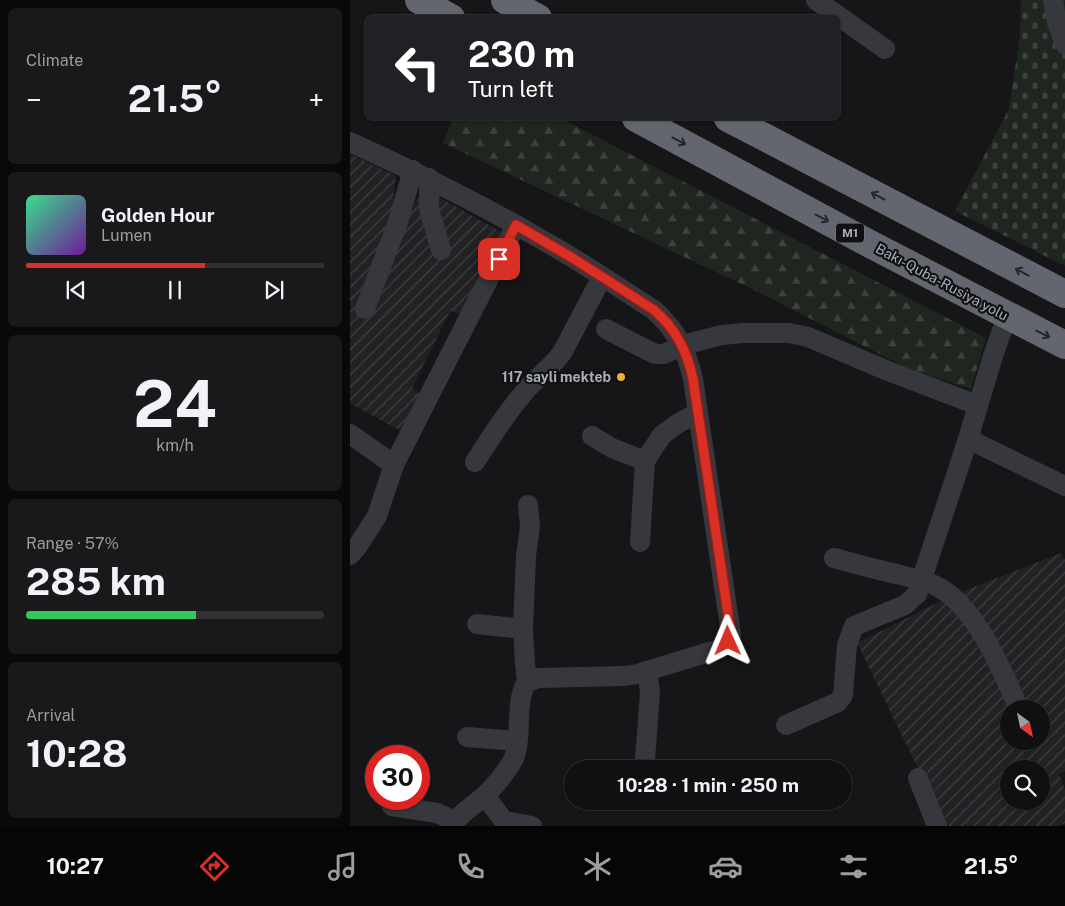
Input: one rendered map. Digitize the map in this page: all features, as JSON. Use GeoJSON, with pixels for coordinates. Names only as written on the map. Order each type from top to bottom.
{"type":"FeatureCollection","features":[{"type":"Feature","properties":{"kind":"highway"},"geometry":{"type":"LineString","coordinates":[[418,0],[446,15]]}},
{"type":"Feature","properties":{"kind":"highway"},"geometry":{"type":"LineString","coordinates":[[505,0],[532,15]]}},
{"type":"Feature","properties":{"kind":"highway","name":"Bakı-Quba-Rusiya yolu"},"geometry":{"type":"LineString","coordinates":[[640,120],[1065,345]]}},
{"type":"Feature","properties":{"kind":"highway"},"geometry":{"type":"LineString","coordinates":[[732,120],[1065,294]]}},
{"type":"Feature","properties":{"kind":"street"},"geometry":{"type":"LineString","coordinates":[[816,0],[837,15]]}},
{"type":"Feature","properties":{"kind":"street"},"geometry":{"type":"LineString","coordinates":[[1053,0],[1057,23],[1065,44]]}},
{"type":"Feature","properties":{"kind":"street"},"geometry":{"type":"LineString","coordinates":[[840,17],[886,49]]}},
{"type":"Feature","properties":{"kind":"street"},"geometry":{"type":"LineString","coordinates":[[350,142],[421,174],[516,225],[654,310],[665,320],[683,345],[689,361],[731,634],[728,641],[719,649],[626,676],[539,678],[527,682]]}},
{"type":"Feature","properties":{"kind":"street"},"geometry":{"type":"LineString","coordinates":[[421,174],[441,250]]}},
{"type":"Feature","properties":{"kind":"street"},"geometry":{"type":"LineString","coordinates":[[365,309],[398,222],[421,174]]}},
{"type":"Feature","properties":{"kind":"street"},"geometry":{"type":"LineString","coordinates":[[350,555],[377,516],[394,465],[516,225]]}},
{"type":"Feature","properties":{"kind":"street"},"geometry":{"type":"LineString","coordinates":[[475,462],[525,391],[554,364],[562,353],[602,277]]}},
{"type":"Feature","properties":{"kind":"street"},"geometry":{"type":"LineString","coordinates":[[786,725],[838,702],[843,696],[847,645],[854,626],[905,606],[917,594],[1007,316]]}},
{"type":"Feature","properties":{"kind":"street"},"geometry":{"type":"LineString","coordinates":[[606,329],[654,354],[664,354],[683,345],[722,335],[789,333],[808,337],[888,371],[978,405]]}},
{"type":"Feature","properties":{"kind":"street"},"geometry":{"type":"LineString","coordinates":[[640,542],[645,461],[662,434],[698,413]]}},
{"type":"Feature","properties":{"kind":"street"},"geometry":{"type":"LineString","coordinates":[[350,434],[394,465]]}},
{"type":"Feature","properties":{"kind":"street"},"geometry":{"type":"LineString","coordinates":[[592,436],[612,448],[645,461]]}},
{"type":"Feature","properties":{"kind":"street"},"geometry":{"type":"LineString","coordinates":[[968,439],[1065,486]]}},
{"type":"Feature","properties":{"kind":"street"},"geometry":{"type":"LineString","coordinates":[[418,810],[437,813],[454,823],[485,796],[514,757],[522,693],[527,682],[524,663],[524,629],[526,556],[530,526],[528,505]]}},
{"type":"Feature","properties":{"kind":"street"},"geometry":{"type":"LineString","coordinates":[[834,558],[935,585],[951,596],[966,611],[983,635],[997,659],[1015,700]]}},
{"type":"Feature","properties":{"kind":"street"},"geometry":{"type":"LineString","coordinates":[[477,624],[524,629]]}},
{"type":"Feature","properties":{"kind":"street"},"geometry":{"type":"LineString","coordinates":[[644,760],[650,692],[647,671]]}},
{"type":"Feature","properties":{"kind":"street"},"geometry":{"type":"LineString","coordinates":[[467,737],[517,741]]}},
{"type":"Feature","properties":{"kind":"street"},"geometry":{"type":"LineString","coordinates":[[918,778],[937,826]]}},
{"type":"Feature","properties":{"kind":"street"},"geometry":{"type":"LineString","coordinates":[[485,796],[504,821],[532,826]]}},
{"type":"Feature","properties":{"kind":"shaded area"},"geometry":{"type":"Polygon","coordinates":[[[350,154],[396,176],[391,218],[405,225],[418,197],[435,195],[505,234],[465,315],[450,311],[412,388],[422,395],[403,432],[350,403],[350,154]]]}},
{"type":"Feature","properties":{"kind":"shaded area"},"geometry":{"type":"Polygon","coordinates":[[[1061,553],[1065,560],[1065,771],[1059,774],[1065,790],[1065,823],[1059,826],[948,826],[926,770],[919,771],[857,643],[951,596],[1061,553]]]}},
{"type":"Feature","properties":{"kind":"green space"},"geometry":{"type":"Polygon","coordinates":[[[1021,0],[1065,0],[1065,266],[955,211],[1009,109],[1020,35],[1021,0]]]}},
{"type":"Feature","properties":{"kind":"green space"},"geometry":{"type":"Polygon","coordinates":[[[452,120],[564,120],[986,338],[971,389],[911,370],[754,290],[443,143],[452,120]]]}},
{"type":"Feature","properties":{"kind":"place","name":"117 sayli mekteb"},"geometry":{"type":"Point","coordinates":[621,377]}},
{"type":"Feature","properties":{"kind":"route"},"geometry":{"type":"LineString","coordinates":[[499,259],[516,225],[654,310],[665,320],[683,345],[693,379],[731,634],[728,641]]}}]}
